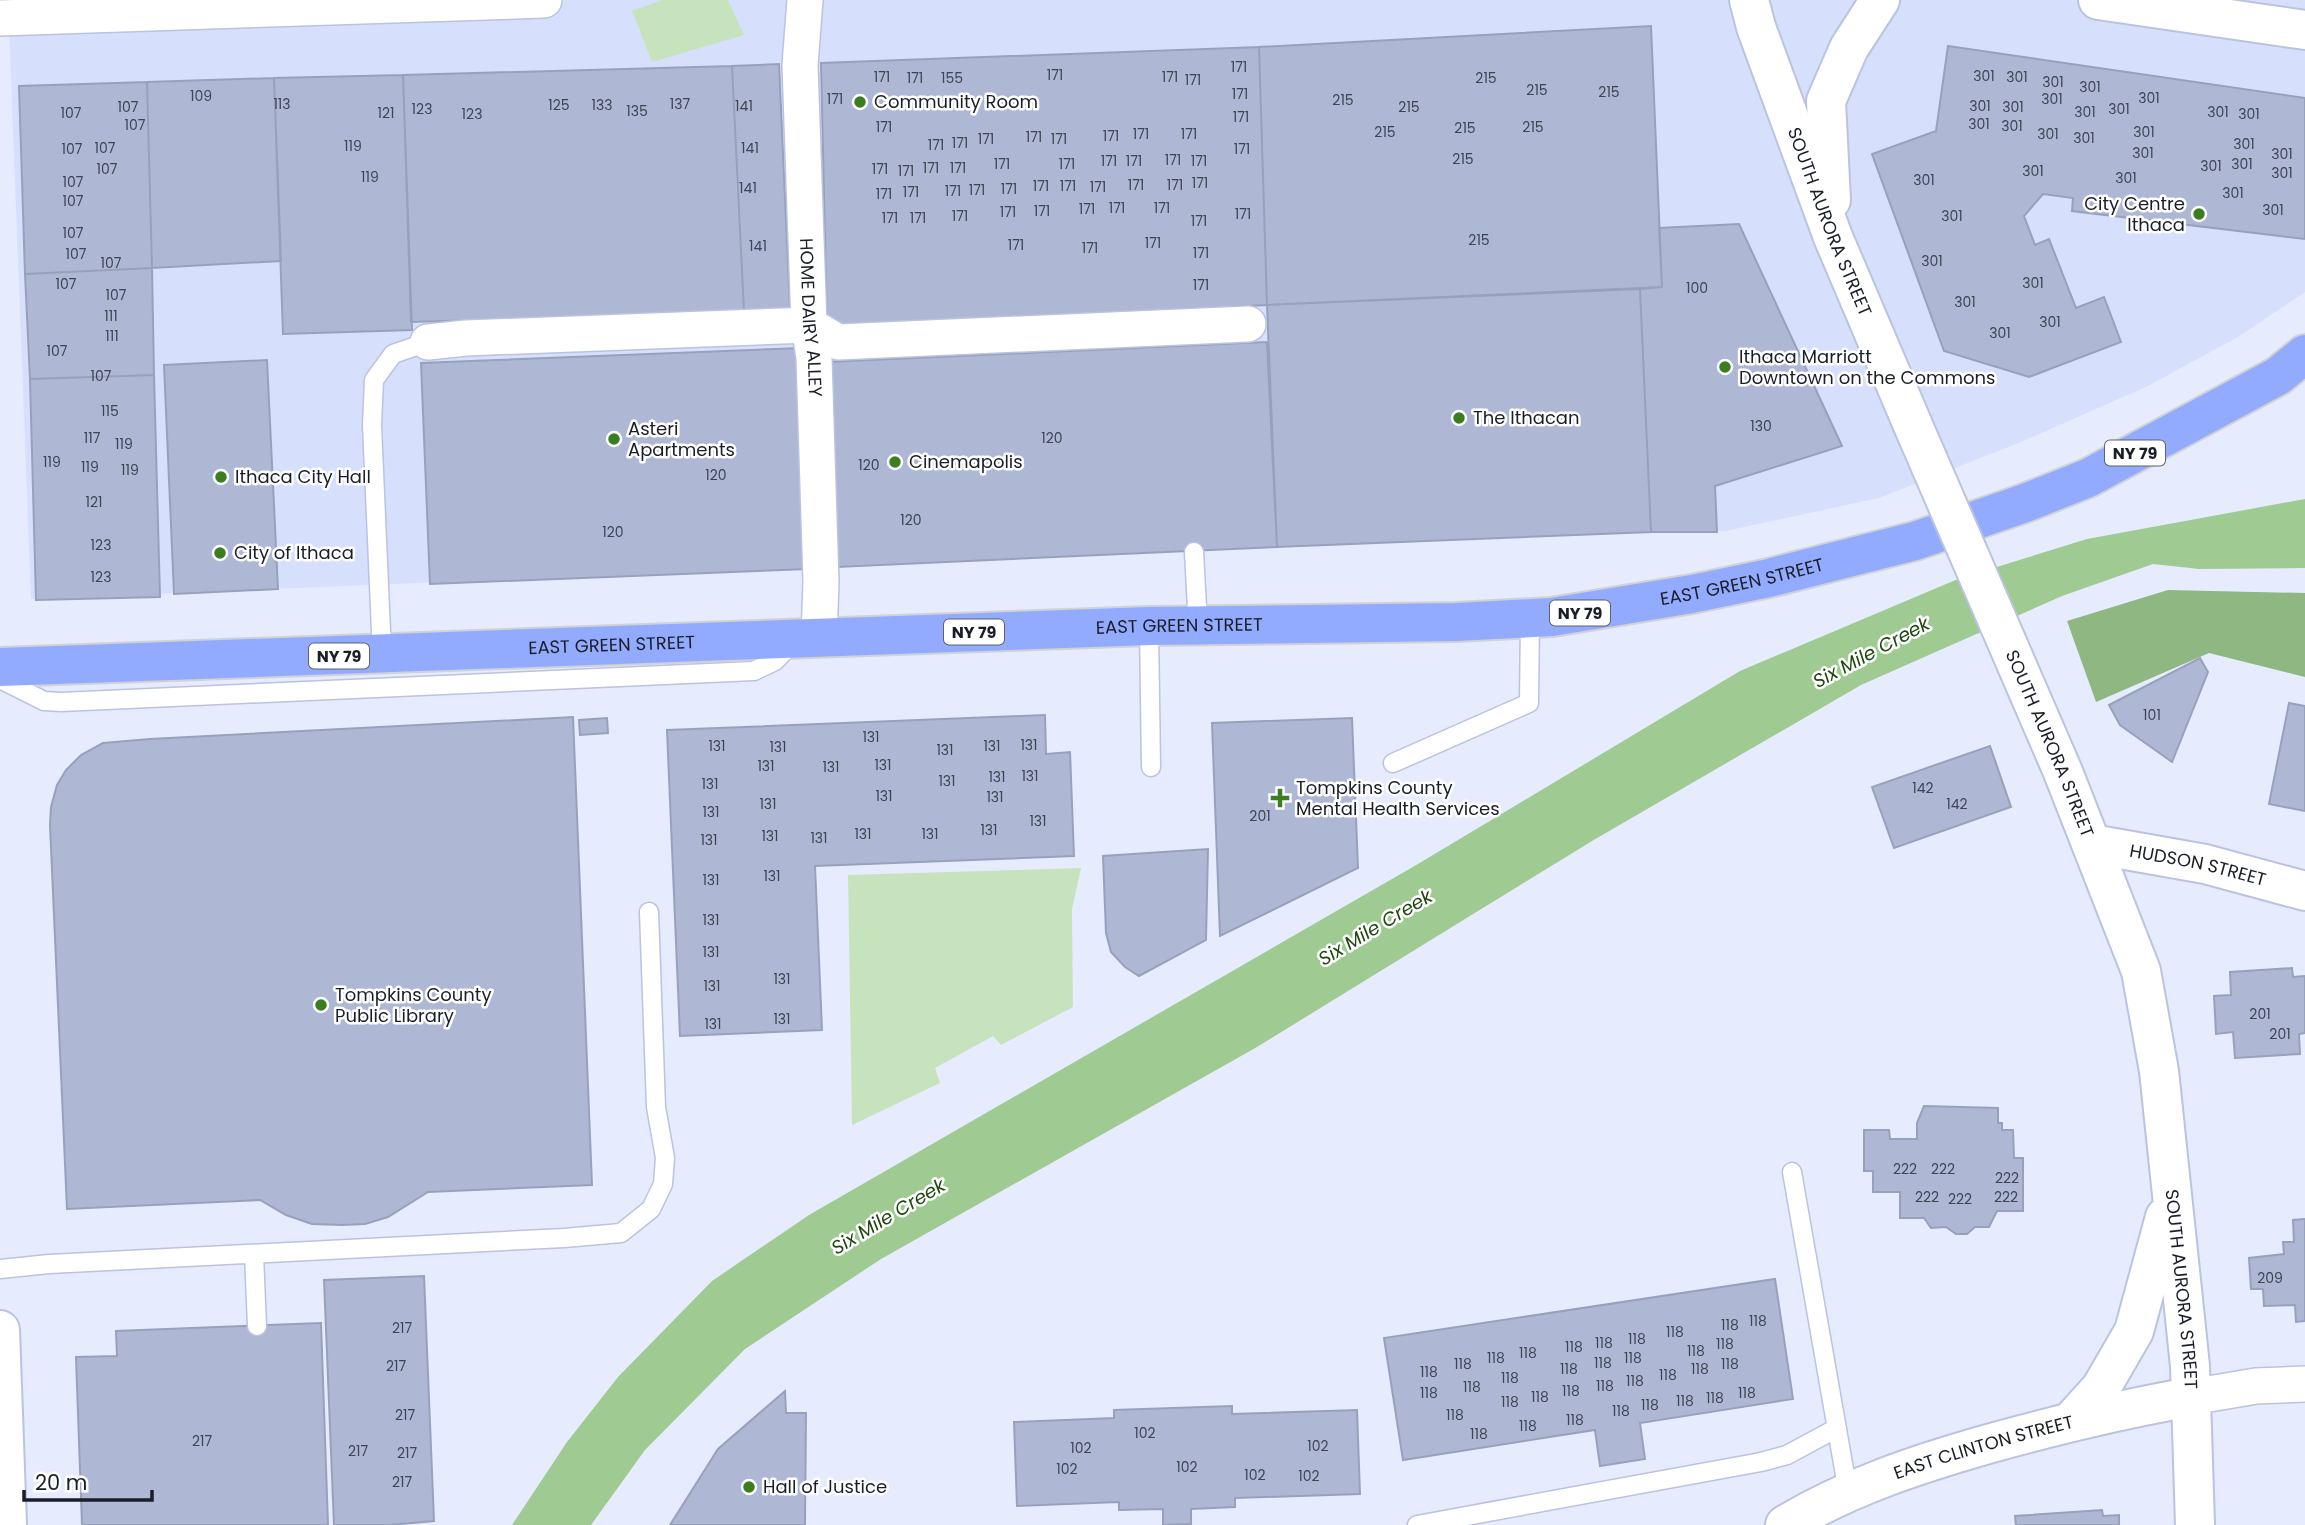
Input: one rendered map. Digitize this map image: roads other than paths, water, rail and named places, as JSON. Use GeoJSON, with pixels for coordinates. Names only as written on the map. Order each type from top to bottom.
{"type":"FeatureCollection","features":[{"type":"Feature","properties":{"kind":"highway","name":"EAST GREEN STREET"},"geometry":{"type":"LineString","coordinates":[[0,667],[1149,626],[1456,622],[1530,618],[1619,608],[1769,578],[1915,541],[2025,503],[2088,478],[2278,376],[2305,354]]}},
{"type":"Feature","properties":{"kind":"street"},"geometry":{"type":"LineString","coordinates":[[0,18],[544,0]]}},
{"type":"Feature","properties":{"kind":"street","name":"HOME DAIRY ALLEY"},"geometry":{"type":"LineString","coordinates":[[805,0],[800,65],[821,582],[809,637]]}},
{"type":"Feature","properties":{"kind":"street","name":"SOUTH AURORA STREET"},"geometry":{"type":"LineString","coordinates":[[1749,0],[1756,27],[1833,237],[2063,772],[2141,971],[2159,1071],[2172,1191],[2191,1397],[2195,1525]]}},
{"type":"Feature","properties":{"kind":"street"},"geometry":{"type":"LineString","coordinates":[[1833,237],[1826,101],[1849,48],[1880,0]]}},
{"type":"Feature","properties":{"kind":"street"},"geometry":{"type":"LineString","coordinates":[[2098,0],[2233,10],[2305,30]]}},
{"type":"Feature","properties":{"kind":"street"},"geometry":{"type":"LineString","coordinates":[[428,342],[466,338],[809,325],[838,342],[1248,324]]}},
{"type":"Feature","properties":{"kind":"street","name":"HUDSON STREET"},"geometry":{"type":"LineString","coordinates":[[2092,844],[2205,864],[2305,891]]}},
{"type":"Feature","properties":{"kind":"street"},"geometry":{"type":"LineString","coordinates":[[2072,1420],[2101,1388],[2134,1331],[2172,1191]]}},
{"type":"Feature","properties":{"kind":"street"},"geometry":{"type":"LineString","coordinates":[[0,1329],[7,1525]]}},
{"type":"Feature","properties":{"kind":"street"},"geometry":{"type":"LineString","coordinates":[[2191,1397],[2256,1386],[2305,1384]]}},
{"type":"Feature","properties":{"kind":"street","name":"EAST CLINTON STREET"},"geometry":{"type":"LineString","coordinates":[[1785,1525],[1823,1502],[1936,1459],[2072,1420],[2191,1397]]}},
{"type":"Feature","properties":{"kind":"lane"},"geometry":{"type":"LineString","coordinates":[[382,654],[372,425],[374,380],[393,354],[428,342]]}},
{"type":"Feature","properties":{"kind":"lane"},"geometry":{"type":"LineString","coordinates":[[1195,552],[1198,626]]}},
{"type":"Feature","properties":{"kind":"lane"},"geometry":{"type":"LineString","coordinates":[[1393,763],[1529,703],[1530,618]]}},
{"type":"Feature","properties":{"kind":"lane"},"geometry":{"type":"LineString","coordinates":[[1149,626],[1151,767]]}},
{"type":"Feature","properties":{"kind":"lane"},"geometry":{"type":"LineString","coordinates":[[0,680],[44,701],[61,702],[754,671],[775,661],[809,637]]}},
{"type":"Feature","properties":{"kind":"lane"},"geometry":{"type":"LineString","coordinates":[[0,1269],[621,1233],[651,1209],[663,1184],[665,1158],[656,1107],[649,912]]}},
{"type":"Feature","properties":{"kind":"lane"},"geometry":{"type":"LineString","coordinates":[[1791,1172],[1849,1492]]}},
{"type":"Feature","properties":{"kind":"lane"},"geometry":{"type":"LineString","coordinates":[[254,1254],[257,1326]]}},
{"type":"Feature","properties":{"kind":"lane"},"geometry":{"type":"LineString","coordinates":[[1417,1525],[1761,1462],[1787,1454],[1837,1428]]}},
{"type":"Feature","properties":{"kind":"water","name":"Six Mile Creek"},"geometry":{"type":"Polygon","coordinates":[[[2305,499],[2305,568],[2199,569],[2153,564],[2062,596],[1861,685],[1592,841],[1257,1047],[881,1259],[745,1349],[645,1450],[591,1525],[512,1525],[567,1442],[618,1377],[712,1281],[809,1215],[1418,864],[1740,671],[1958,579],[2087,539],[2305,499]]]}},
{"type":"Feature","properties":{"kind":"place","name":"Community Room"},"geometry":{"type":"Point","coordinates":[860,102]}},
{"type":"Feature","properties":{"kind":"place","name":"City Centre Ithaca"},"geometry":{"type":"Point","coordinates":[2199,214]}},
{"type":"Feature","properties":{"kind":"place","name":"Ithaca Marriott Downtown on the Commons"},"geometry":{"type":"Point","coordinates":[1725,367]}},
{"type":"Feature","properties":{"kind":"place","name":"The Ithacan"},"geometry":{"type":"Point","coordinates":[1459,418]}},
{"type":"Feature","properties":{"kind":"place","name":"Asteri Apartments"},"geometry":{"type":"Point","coordinates":[614,439]}},
{"type":"Feature","properties":{"kind":"place","name":"Cinemapolis"},"geometry":{"type":"Point","coordinates":[895,462]}},
{"type":"Feature","properties":{"kind":"place","name":"Ithaca City Hall"},"geometry":{"type":"Point","coordinates":[221,477]}},
{"type":"Feature","properties":{"kind":"place","name":"City of Ithaca"},"geometry":{"type":"Point","coordinates":[220,553]}},
{"type":"Feature","properties":{"kind":"place","name":"Tompkins County Mental Health Services"},"geometry":{"type":"Point","coordinates":[1280,798]}},
{"type":"Feature","properties":{"kind":"place","name":"Tompkins County Public Library"},"geometry":{"type":"Point","coordinates":[321,1005]}},
{"type":"Feature","properties":{"kind":"place","name":"Hall of Justice"},"geometry":{"type":"Point","coordinates":[749,1487]}}]}
